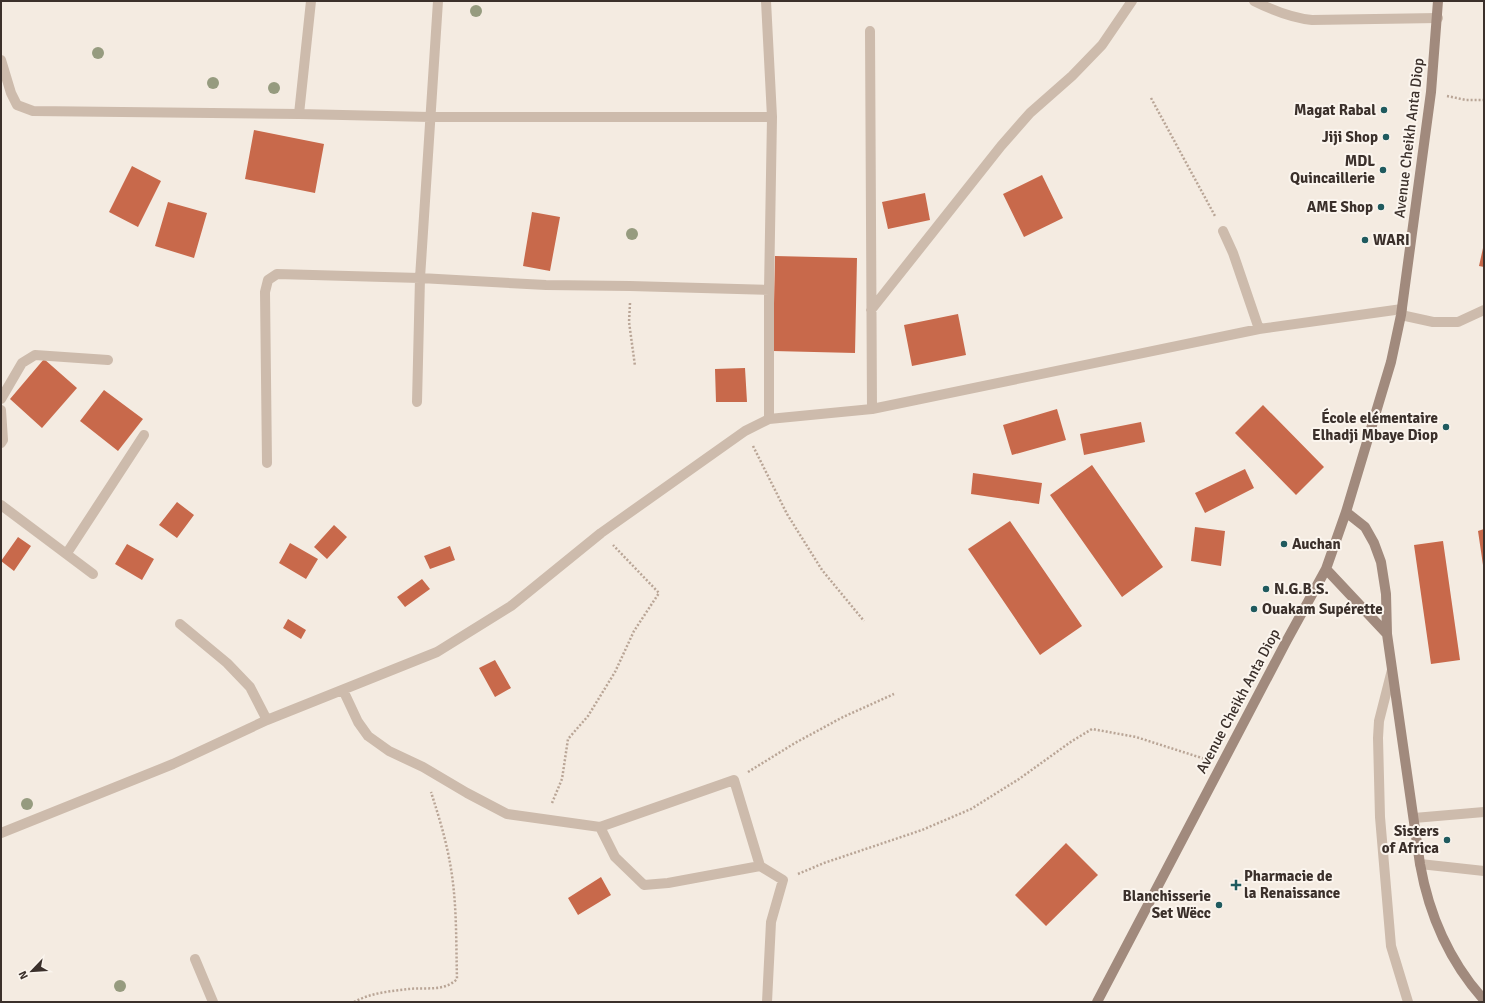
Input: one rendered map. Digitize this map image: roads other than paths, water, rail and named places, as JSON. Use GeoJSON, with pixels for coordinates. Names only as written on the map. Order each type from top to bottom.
{"type":"FeatureCollection","features":[{"type":"Feature","properties":{"kind":"street"},"geometry":{"type":"LineString","coordinates":[[299,114],[311,1]]}},
{"type":"Feature","properties":{"kind":"street"},"geometry":{"type":"LineString","coordinates":[[417,402],[420,278],[438,1]]}},
{"type":"Feature","properties":{"kind":"street"},"geometry":{"type":"LineString","coordinates":[[766,1],[772,117],[769,290],[769,418]]}},
{"type":"Feature","properties":{"kind":"street"},"geometry":{"type":"LineString","coordinates":[[871,310],[1001,146],[1030,113],[1072,76],[1102,45],[1132,1]]}},
{"type":"Feature","properties":{"kind":"street"},"geometry":{"type":"LineString","coordinates":[[1254,1],[1285,14],[1312,20],[1438,18]]}},
{"type":"Feature","properties":{"kind":"street","name":"Avenue Cheikh Anta Diop"},"geometry":{"type":"LineString","coordinates":[[1097,1002],[1326,569],[1346,512],[1391,362],[1402,312],[1431,92],[1438,18],[1438,1]]}},
{"type":"Feature","properties":{"kind":"street"},"geometry":{"type":"LineString","coordinates":[[870,31],[872,408]]}},
{"type":"Feature","properties":{"kind":"street"},"geometry":{"type":"LineString","coordinates":[[1,60],[11,93],[17,105],[33,111],[430,117],[772,117]]}},
{"type":"Feature","properties":{"kind":"street"},"geometry":{"type":"LineString","coordinates":[[1223,231],[1233,253],[1259,329]]}},
{"type":"Feature","properties":{"kind":"street"},"geometry":{"type":"LineString","coordinates":[[267,463],[265,292],[268,280],[277,274],[420,278],[546,285],[769,290]]}},
{"type":"Feature","properties":{"kind":"street"},"geometry":{"type":"LineString","coordinates":[[1,833],[173,764],[267,720],[437,652],[511,606],[601,533],[746,431],[769,418],[872,408],[1259,329],[1402,312],[1433,322],[1458,322],[1484,310]]}},
{"type":"Feature","properties":{"kind":"street"},"geometry":{"type":"LineString","coordinates":[[1,399],[22,363],[35,355],[108,360]]}},
{"type":"Feature","properties":{"kind":"street"},"geometry":{"type":"LineString","coordinates":[[1,410],[3,440],[1,442]]}},
{"type":"Feature","properties":{"kind":"street"},"geometry":{"type":"LineString","coordinates":[[67,553],[144,435]]}},
{"type":"Feature","properties":{"kind":"street"},"geometry":{"type":"LineString","coordinates":[[1,505],[67,553],[93,574]]}},
{"type":"Feature","properties":{"kind":"street"},"geometry":{"type":"LineString","coordinates":[[1346,512],[1365,527],[1374,543],[1381,562],[1386,594],[1387,634],[1423,882],[1431,910],[1442,939],[1460,970],[1484,1000]]}},
{"type":"Feature","properties":{"kind":"street"},"geometry":{"type":"LineString","coordinates":[[1326,569],[1387,634]]}},
{"type":"Feature","properties":{"kind":"street"},"geometry":{"type":"LineString","coordinates":[[180,624],[240,676],[250,687],[267,720]]}},
{"type":"Feature","properties":{"kind":"street"},"geometry":{"type":"LineString","coordinates":[[1392,670],[1378,732],[1380,817],[1391,946],[1408,1002]]}},
{"type":"Feature","properties":{"kind":"street"},"geometry":{"type":"LineString","coordinates":[[343,690],[358,722],[368,736],[389,751],[423,767],[467,793],[507,814],[600,827],[734,780],[760,866],[783,880],[771,922],[767,1002]]}},
{"type":"Feature","properties":{"kind":"street"},"geometry":{"type":"LineString","coordinates":[[1414,818],[1484,812]]}},
{"type":"Feature","properties":{"kind":"street"},"geometry":{"type":"LineString","coordinates":[[600,827],[615,857],[644,885],[668,884],[760,866]]}},
{"type":"Feature","properties":{"kind":"street"},"geometry":{"type":"LineString","coordinates":[[1420,864],[1484,871]]}},
{"type":"Feature","properties":{"kind":"street"},"geometry":{"type":"LineString","coordinates":[[195,958],[213,1002]]}},
{"type":"Feature","properties":{"kind":"place","name":"Magat Rabal"},"geometry":{"type":"Point","coordinates":[1384,110]}},
{"type":"Feature","properties":{"kind":"place","name":"Jiji Shop"},"geometry":{"type":"Point","coordinates":[1386,137]}},
{"type":"Feature","properties":{"kind":"place","name":"MDL Quincaillerie"},"geometry":{"type":"Point","coordinates":[1383,170]}},
{"type":"Feature","properties":{"kind":"place","name":"AME Shop"},"geometry":{"type":"Point","coordinates":[1381,207]}},
{"type":"Feature","properties":{"kind":"place","name":"WARI"},"geometry":{"type":"Point","coordinates":[1365,240]}},
{"type":"Feature","properties":{"kind":"place","name":"École elémentaire Elhadji Mbaye Diop"},"geometry":{"type":"Point","coordinates":[1446,427]}},
{"type":"Feature","properties":{"kind":"place","name":"Auchan"},"geometry":{"type":"Point","coordinates":[1284,544]}},
{"type":"Feature","properties":{"kind":"place","name":"N.G.B.S."},"geometry":{"type":"Point","coordinates":[1266,589]}},
{"type":"Feature","properties":{"kind":"place","name":"Ouakam Supérette"},"geometry":{"type":"Point","coordinates":[1254,609]}},
{"type":"Feature","properties":{"kind":"place","name":"Sisters of Africa"},"geometry":{"type":"Point","coordinates":[1447,840]}},
{"type":"Feature","properties":{"kind":"place","name":"Pharmacie de la Renaissance"},"geometry":{"type":"Point","coordinates":[1236,885]}},
{"type":"Feature","properties":{"kind":"place","name":"Blanchisserie Set Wëcc"},"geometry":{"type":"Point","coordinates":[1219,905]}}]}
